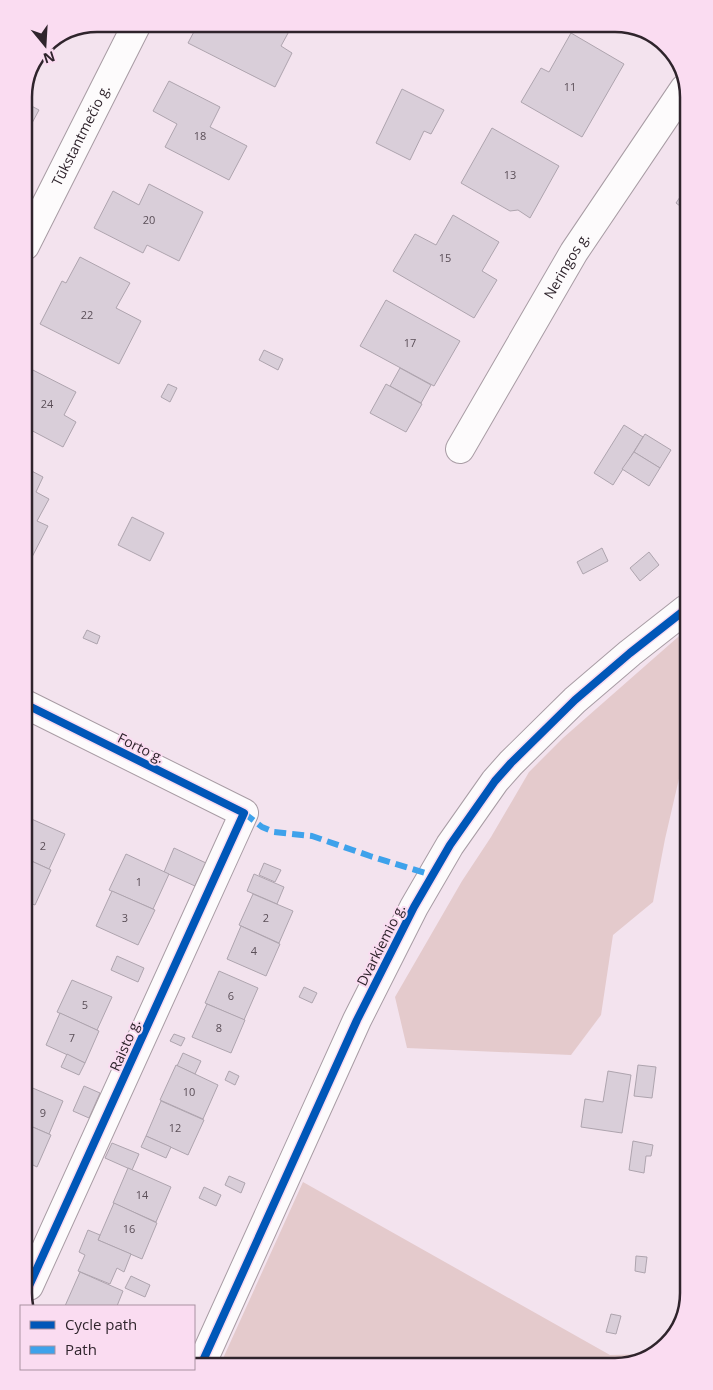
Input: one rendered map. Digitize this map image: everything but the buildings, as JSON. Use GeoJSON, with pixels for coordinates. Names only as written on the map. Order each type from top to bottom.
{"type":"FeatureCollection","features":[{"type":"Feature","properties":{"kind":"street","name":"Tūkstantmečio g."},"geometry":{"type":"LineString","coordinates":[[33,229],[133,32]]}},
{"type":"Feature","properties":{"kind":"street","name":"Neringos g."},"geometry":{"type":"LineString","coordinates":[[460,449],[574,252],[680,95]]}},
{"type":"Feature","properties":{"kind":"street","name":"Dvarkiemio g."},"geometry":{"type":"LineString","coordinates":[[205,1357],[357,1020],[414,907],[450,845],[495,781],[511,763],[575,700],[680,614]]}},
{"type":"Feature","properties":{"kind":"street","name":"Forto g."},"geometry":{"type":"LineString","coordinates":[[32,708],[244,813]]}},
{"type":"Feature","properties":{"kind":"street","name":"Raisto g."},"geometry":{"type":"LineString","coordinates":[[32,1279],[244,813]]}},
{"type":"Feature","properties":{"kind":"shaded area"},"geometry":{"type":"Polygon","coordinates":[[[680,635],[680,774],[653,902],[613,935],[601,1015],[571,1055],[407,1048],[395,997],[462,881],[491,837],[529,772],[563,738],[680,635]]]}},
{"type":"Feature","properties":{"kind":"shaded area"},"geometry":{"type":"Polygon","coordinates":[[[303,1182],[610,1355],[634,1354],[616,1358],[224,1357],[303,1182]]]}},
{"type":"Feature","properties":{"kind":"marked path"},"geometry":{"type":"LineString","coordinates":[[244,813],[262,827],[274,832],[312,836],[432,875]]}},
{"type":"Feature","properties":{"kind":"cycle path"},"geometry":{"type":"LineString","coordinates":[[205,1357],[357,1020],[414,907],[450,845],[495,781],[511,763],[575,700],[680,614]]}},
{"type":"Feature","properties":{"kind":"cycle path"},"geometry":{"type":"LineString","coordinates":[[32,708],[244,813],[32,1279]]}}]}
